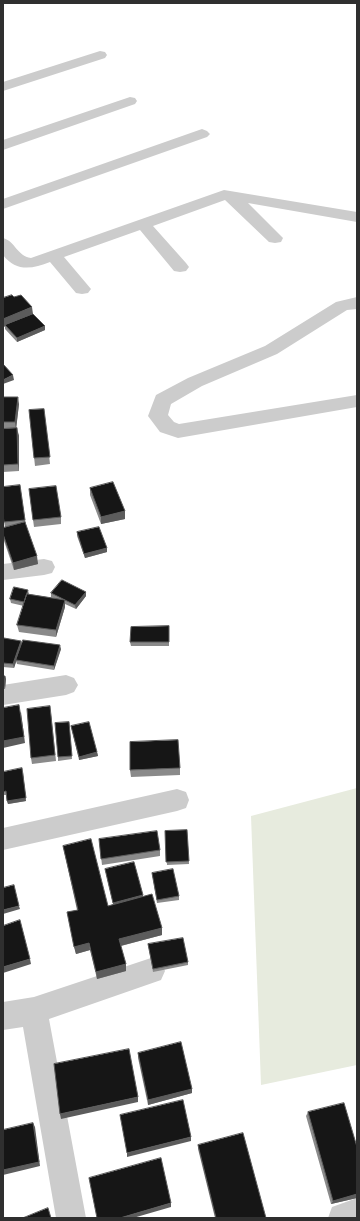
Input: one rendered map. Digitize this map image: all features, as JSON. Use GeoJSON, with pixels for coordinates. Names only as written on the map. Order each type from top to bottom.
{"type":"FeatureCollection","features":[{"type":"Feature","properties":{"kind":"street"},"geometry":{"type":"LineString","coordinates":[[3,87],[100,55]]}},
{"type":"Feature","properties":{"kind":"street"},"geometry":{"type":"LineString","coordinates":[[3,145],[130,101]]}},
{"type":"Feature","properties":{"kind":"street"},"geometry":{"type":"LineString","coordinates":[[3,204],[202,134]]}},
{"type":"Feature","properties":{"kind":"street"},"geometry":{"type":"LineString","coordinates":[[231,195],[275,238]]}},
{"type":"Feature","properties":{"kind":"street"},"geometry":{"type":"LineString","coordinates":[[3,243],[15,259],[32,263],[142,224],[224,196],[231,195],[357,217]]}},
{"type":"Feature","properties":{"kind":"street"},"geometry":{"type":"LineString","coordinates":[[142,224],[180,267]]}},
{"type":"Feature","properties":{"kind":"street"},"geometry":{"type":"LineString","coordinates":[[53,255],[82,289]]}},
{"type":"Feature","properties":{"kind":"street"},"geometry":{"type":"LineString","coordinates":[[357,303],[342,306],[270,350],[195,382],[163,400],[158,416],[167,426],[178,431],[357,401]]}},
{"type":"Feature","properties":{"kind":"street"},"geometry":{"type":"LineString","coordinates":[[3,572],[44,567]]}},
{"type":"Feature","properties":{"kind":"street"},"geometry":{"type":"LineString","coordinates":[[3,695],[66,685]]}},
{"type":"Feature","properties":{"kind":"street"},"geometry":{"type":"LineString","coordinates":[[3,839],[178,800]]}},
{"type":"Feature","properties":{"kind":"street"},"geometry":{"type":"LineString","coordinates":[[3,1016],[34,1011],[151,971]]}},
{"type":"Feature","properties":{"kind":"street"},"geometry":{"type":"LineString","coordinates":[[34,1011],[71,1218]]}},
{"type":"Feature","properties":{"kind":"street"},"geometry":{"type":"LineString","coordinates":[[343,1218],[357,1213]]}},
{"type":"Feature","properties":{"kind":"shaded area"},"geometry":{"type":"Polygon","coordinates":[[[357,788],[357,1065],[261,1085],[251,816],[357,788]]]}},
{"type":"Feature","properties":{"kind":"building"},"geometry":{"type":"Polygon","coordinates":[[[12,295],[14,297],[21,295],[32,307],[3,319],[3,298],[12,295]]]}},
{"type":"Feature","properties":{"kind":"building"},"geometry":{"type":"Polygon","coordinates":[[[33,314],[45,326],[17,338],[5,325],[33,314]]]}},
{"type":"Feature","properties":{"kind":"building"},"geometry":{"type":"Polygon","coordinates":[[[3,364],[13,375],[3,380],[3,364]]]}},
{"type":"Feature","properties":{"kind":"building"},"geometry":{"type":"Polygon","coordinates":[[[3,397],[18,397],[15,422],[3,422],[3,397]]]}},
{"type":"Feature","properties":{"kind":"building"},"geometry":{"type":"Polygon","coordinates":[[[44,409],[50,457],[34,458],[29,410],[44,409]]]}},
{"type":"Feature","properties":{"kind":"building"},"geometry":{"type":"Polygon","coordinates":[[[17,428],[18,464],[3,465],[3,429],[17,428]]]}},
{"type":"Feature","properties":{"kind":"building"},"geometry":{"type":"Polygon","coordinates":[[[113,482],[125,511],[101,517],[90,488],[113,482]]]}},
{"type":"Feature","properties":{"kind":"building"},"geometry":{"type":"Polygon","coordinates":[[[20,485],[25,520],[4,522],[3,487],[20,485]]]}},
{"type":"Feature","properties":{"kind":"building"},"geometry":{"type":"Polygon","coordinates":[[[56,486],[61,517],[33,520],[29,489],[56,486]]]}},
{"type":"Feature","properties":{"kind":"building"},"geometry":{"type":"Polygon","coordinates":[[[25,522],[37,556],[13,563],[3,534],[3,528],[25,522]]]}},
{"type":"Feature","properties":{"kind":"building"},"geometry":{"type":"Polygon","coordinates":[[[99,527],[107,548],[84,554],[77,532],[99,527]]]}},
{"type":"Feature","properties":{"kind":"building"},"geometry":{"type":"Polygon","coordinates":[[[62,580],[86,592],[75,605],[51,593],[62,580]]]}},
{"type":"Feature","properties":{"kind":"building"},"geometry":{"type":"Polygon","coordinates":[[[14,587],[28,590],[24,602],[10,599],[14,587]]]}},
{"type":"Feature","properties":{"kind":"building"},"geometry":{"type":"Polygon","coordinates":[[[27,594],[65,600],[56,630],[17,625],[27,594]]]}},
{"type":"Feature","properties":{"kind":"building"},"geometry":{"type":"Polygon","coordinates":[[[169,626],[169,642],[130,642],[131,627],[169,626]]]}},
{"type":"Feature","properties":{"kind":"building"},"geometry":{"type":"Polygon","coordinates":[[[4,638],[21,641],[13,664],[3,663],[4,638]]]}},
{"type":"Feature","properties":{"kind":"building"},"geometry":{"type":"Polygon","coordinates":[[[23,640],[60,645],[54,666],[16,660],[23,640]]]}},
{"type":"Feature","properties":{"kind":"building"},"geometry":{"type":"Polygon","coordinates":[[[3,676],[5,676],[4,685],[3,685],[3,676]]]}},
{"type":"Feature","properties":{"kind":"building"},"geometry":{"type":"Polygon","coordinates":[[[19,705],[24,737],[3,741],[3,708],[19,705]]]}},
{"type":"Feature","properties":{"kind":"building"},"geometry":{"type":"Polygon","coordinates":[[[50,706],[55,755],[31,758],[27,709],[50,706]]]}},
{"type":"Feature","properties":{"kind":"building"},"geometry":{"type":"Polygon","coordinates":[[[69,722],[72,756],[58,757],[55,723],[69,722]]]}},
{"type":"Feature","properties":{"kind":"building"},"geometry":{"type":"Polygon","coordinates":[[[89,722],[97,752],[79,757],[71,726],[89,722]]]}},
{"type":"Feature","properties":{"kind":"building"},"geometry":{"type":"Polygon","coordinates":[[[178,740],[180,768],[130,770],[130,742],[178,740]]]}},
{"type":"Feature","properties":{"kind":"building"},"geometry":{"type":"Polygon","coordinates":[[[22,768],[26,798],[7,801],[6,791],[3,792],[3,772],[22,768]]]}},
{"type":"Feature","properties":{"kind":"building"},"geometry":{"type":"Polygon","coordinates":[[[187,830],[189,861],[166,862],[165,831],[187,830]]]}},
{"type":"Feature","properties":{"kind":"building"},"geometry":{"type":"Polygon","coordinates":[[[157,831],[160,850],[101,859],[99,839],[157,831]]]}},
{"type":"Feature","properties":{"kind":"building"},"geometry":{"type":"Polygon","coordinates":[[[91,839],[108,906],[152,894],[162,928],[119,939],[126,964],[96,972],[89,943],[74,947],[67,912],[78,910],[63,846],[91,839]]]}},
{"type":"Feature","properties":{"kind":"building"},"geometry":{"type":"Polygon","coordinates":[[[134,862],[143,895],[113,903],[105,869],[134,862]]]}},
{"type":"Feature","properties":{"kind":"building"},"geometry":{"type":"Polygon","coordinates":[[[173,869],[179,896],[157,900],[152,873],[173,869]]]}},
{"type":"Feature","properties":{"kind":"building"},"geometry":{"type":"Polygon","coordinates":[[[14,885],[19,906],[3,910],[3,888],[14,885]]]}},
{"type":"Feature","properties":{"kind":"building"},"geometry":{"type":"Polygon","coordinates":[[[20,920],[30,959],[3,967],[3,926],[20,920]]]}},
{"type":"Feature","properties":{"kind":"building"},"geometry":{"type":"Polygon","coordinates":[[[183,938],[188,962],[153,969],[148,944],[183,938]]]}},
{"type":"Feature","properties":{"kind":"building"},"geometry":{"type":"Polygon","coordinates":[[[181,1042],[192,1089],[148,1100],[138,1053],[181,1042]]]}},
{"type":"Feature","properties":{"kind":"building"},"geometry":{"type":"Polygon","coordinates":[[[129,1049],[138,1097],[60,1114],[54,1064],[129,1049]]]}},
{"type":"Feature","properties":{"kind":"building"},"geometry":{"type":"Polygon","coordinates":[[[183,1100],[191,1137],[127,1153],[120,1115],[183,1100]]]}},
{"type":"Feature","properties":{"kind":"building"},"geometry":{"type":"Polygon","coordinates":[[[344,1103],[357,1147],[357,1194],[333,1201],[308,1112],[344,1103]]]}},
{"type":"Feature","properties":{"kind":"building"},"geometry":{"type":"Polygon","coordinates":[[[33,1123],[39,1162],[3,1170],[3,1130],[33,1123]]]}},
{"type":"Feature","properties":{"kind":"building"},"geometry":{"type":"Polygon","coordinates":[[[243,1133],[266,1218],[216,1218],[198,1145],[243,1133]]]}},
{"type":"Feature","properties":{"kind":"building"},"geometry":{"type":"Polygon","coordinates":[[[161,1158],[171,1203],[120,1218],[97,1218],[89,1178],[161,1158]]]}},
{"type":"Feature","properties":{"kind":"building"},"geometry":{"type":"Polygon","coordinates":[[[48,1208],[51,1218],[23,1218],[48,1208]]]}}]}
